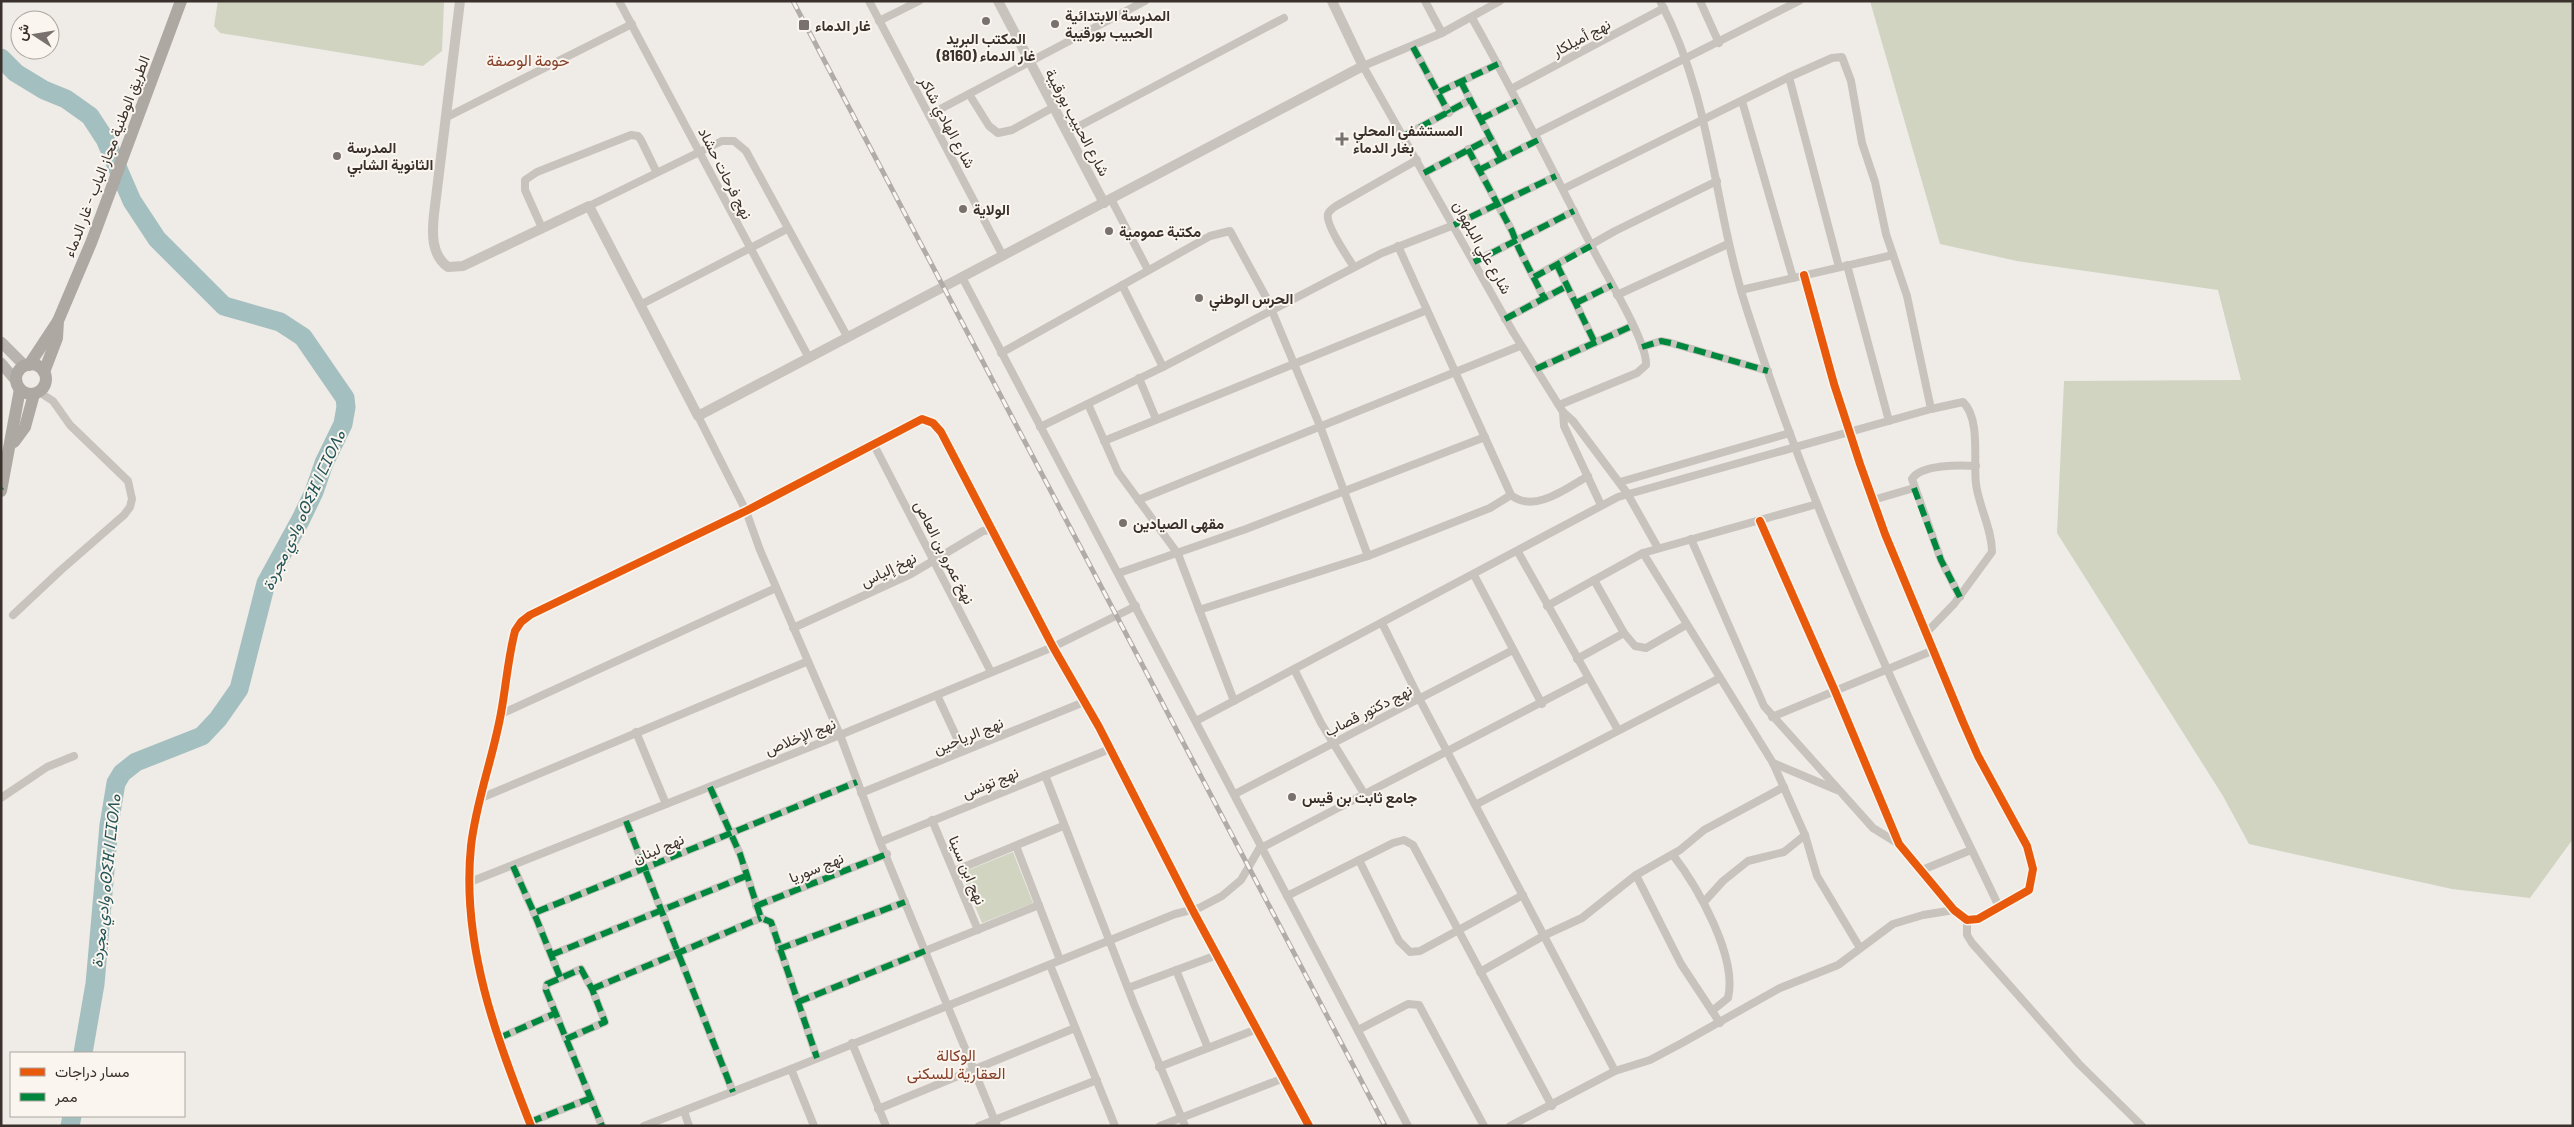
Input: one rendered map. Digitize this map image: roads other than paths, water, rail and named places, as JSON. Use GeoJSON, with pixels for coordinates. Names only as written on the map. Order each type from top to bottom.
{"type":"FeatureCollection","features":[{"type":"Feature","properties":{"kind":"main road","name":"الطريق الوطنية مجاز الباب - غار الدماء"},"geometry":{"type":"LineString","coordinates":[[27,366],[58,321],[91,243],[181,1]]}},
{"type":"Feature","properties":{"kind":"main road","name":"الطريق الوطنية مجاز الباب - غار الدماء"},"geometry":{"type":"LineString","coordinates":[[44,372],[57,338],[58,321]]}},
{"type":"Feature","properties":{"kind":"main road"},"geometry":{"type":"LineString","coordinates":[[1,342],[27,366],[38,366],[44,372],[45,386],[37,393],[25,426],[9,450]]}},
{"type":"Feature","properties":{"kind":"main road"},"geometry":{"type":"LineString","coordinates":[[1,363],[27,394],[37,393]]}},
{"type":"Feature","properties":{"kind":"main road"},"geometry":{"type":"LineString","coordinates":[[2,489],[19,386],[18,375],[27,366]]}},
{"type":"Feature","properties":{"kind":"street"},"geometry":{"type":"LineString","coordinates":[[460,1],[433,230],[434,245],[442,263],[448,267],[463,266],[656,172],[722,141],[729,140],[739,143],[746,151],[848,338]]}},
{"type":"Feature","properties":{"kind":"street","name":"نهج فرحات حشاد"},"geometry":{"type":"LineString","coordinates":[[620,1],[749,249],[809,358]]}},
{"type":"Feature","properties":{"kind":"street","name":"شارع الهادي شاكر"},"geometry":{"type":"LineString","coordinates":[[869,1],[1002,256]]}},
{"type":"Feature","properties":{"kind":"street"},"geometry":{"type":"LineString","coordinates":[[879,21],[919,1]]}},
{"type":"Feature","properties":{"kind":"street","name":"شارع الحبيب بورقيبة"},"geometry":{"type":"LineString","coordinates":[[998,1],[1029,62],[1107,201]]}},
{"type":"Feature","properties":{"kind":"street"},"geometry":{"type":"LineString","coordinates":[[929,115],[1145,1]]}},
{"type":"Feature","properties":{"kind":"street","name":"شارع علي البلهوان"},"geometry":{"type":"LineString","coordinates":[[1332,1],[1364,66],[1520,346],[1561,408],[1571,418],[1628,493],[1658,548]]}},
{"type":"Feature","properties":{"kind":"street"},"geometry":{"type":"LineString","coordinates":[[1425,1],[1442,33]]}},
{"type":"Feature","properties":{"kind":"street"},"geometry":{"type":"LineString","coordinates":[[698,416],[1364,66],[1414,47],[1472,18],[1500,1]]}},
{"type":"Feature","properties":{"kind":"street"},"geometry":{"type":"LineString","coordinates":[[1700,1],[1719,43]]}},
{"type":"Feature","properties":{"kind":"street"},"geometry":{"type":"LineString","coordinates":[[1479,170],[1536,137],[1799,1]]}},
{"type":"Feature","properties":{"kind":"street"},"geometry":{"type":"LineString","coordinates":[[1662,5],[1686,60],[1704,119],[1728,244],[1740,290],[1795,448],[1888,669],[1999,907]]}},
{"type":"Feature","properties":{"kind":"street","name":"نهج أميلكار"},"geometry":{"type":"LineString","coordinates":[[1511,89],[1662,5]]}},
{"type":"Feature","properties":{"kind":"street"},"geometry":{"type":"LineString","coordinates":[[1068,132],[1284,18]]}},
{"type":"Feature","properties":{"kind":"street"},"geometry":{"type":"LineString","coordinates":[[1472,18],[1563,189],[1642,347],[1646,365],[1638,373],[1561,408],[1564,426],[1601,505]]}},
{"type":"Feature","properties":{"kind":"street"},"geometry":{"type":"LineString","coordinates":[[445,118],[632,24]]}},
{"type":"Feature","properties":{"kind":"street"},"geometry":{"type":"LineString","coordinates":[[1414,47],[1449,113]]}},
{"type":"Feature","properties":{"kind":"street"},"geometry":{"type":"LineString","coordinates":[[1563,189],[1832,58],[1839,57],[1844,59],[1854,92],[1862,143],[1875,182],[1893,254],[1907,296],[1931,409]]}},
{"type":"Feature","properties":{"kind":"street"},"geometry":{"type":"LineString","coordinates":[[1439,92],[1498,64]]}},
{"type":"Feature","properties":{"kind":"street"},"geometry":{"type":"LineString","coordinates":[[1789,78],[1889,421]]}},
{"type":"Feature","properties":{"kind":"street"},"geometry":{"type":"LineString","coordinates":[[1461,82],[1501,158]]}},
{"type":"Feature","properties":{"kind":"street"},"geometry":{"type":"LineString","coordinates":[[969,94],[989,126],[998,133],[1012,130],[1054,107]]}},
{"type":"Feature","properties":{"kind":"street"},"geometry":{"type":"LineString","coordinates":[[1404,136],[1470,100]]}},
{"type":"Feature","properties":{"kind":"street"},"geometry":{"type":"LineString","coordinates":[[1481,119],[1517,101]]}},
{"type":"Feature","properties":{"kind":"street"},"geometry":{"type":"LineString","coordinates":[[1742,101],[1793,278]]}},
{"type":"Feature","properties":{"kind":"street"},"geometry":{"type":"LineString","coordinates":[[542,228],[524,190],[525,180],[537,172],[631,134],[638,136],[641,140],[656,172]]}},
{"type":"Feature","properties":{"kind":"street"},"geometry":{"type":"LineString","coordinates":[[1424,173],[1491,138]]}},
{"type":"Feature","properties":{"kind":"street"},"geometry":{"type":"LineString","coordinates":[[1468,149],[1544,298]]}},
{"type":"Feature","properties":{"kind":"street"},"geometry":{"type":"LineString","coordinates":[[1354,267],[1331,227],[1328,213],[1336,206],[1417,160]]}},
{"type":"Feature","properties":{"kind":"street"},"geometry":{"type":"LineString","coordinates":[[1040,427],[1272,311],[1354,267],[1398,246],[1454,225],[1497,206],[1556,176]]}},
{"type":"Feature","properties":{"kind":"street"},"geometry":{"type":"LineString","coordinates":[[1534,277],[1615,231],[1717,181]]}},
{"type":"Feature","properties":{"kind":"street"},"geometry":{"type":"LineString","coordinates":[[1107,201],[1148,270]]}},
{"type":"Feature","properties":{"kind":"street"},"geometry":{"type":"LineString","coordinates":[[589,206],[746,511],[806,662],[840,735],[880,842],[887,854],[995,1122]]}},
{"type":"Feature","properties":{"kind":"street"},"geometry":{"type":"LineString","coordinates":[[1474,262],[1574,211]]}},
{"type":"Feature","properties":{"kind":"street"},"geometry":{"type":"LineString","coordinates":[[640,304],[787,229]]}},
{"type":"Feature","properties":{"kind":"street"},"geometry":{"type":"LineString","coordinates":[[1001,353],[1210,236],[1230,231],[1262,286],[1320,426],[1368,556]]}},
{"type":"Feature","properties":{"kind":"street"},"geometry":{"type":"LineString","coordinates":[[1617,295],[1728,244]]}},
{"type":"Feature","properties":{"kind":"street"},"geometry":{"type":"LineString","coordinates":[[1398,246],[1511,495],[1519,501],[1534,502],[1588,476]]}},
{"type":"Feature","properties":{"kind":"street"},"geometry":{"type":"LineString","coordinates":[[1740,290],[1893,254]]}},
{"type":"Feature","properties":{"kind":"street"},"geometry":{"type":"LineString","coordinates":[[1556,264],[1595,343]]}},
{"type":"Feature","properties":{"kind":"street"},"geometry":{"type":"LineString","coordinates":[[1691,540],[1752,683],[1772,717],[1873,828],[1899,844],[1954,910],[1967,920],[1978,919],[2029,890],[2033,869],[2027,846],[1978,756],[1873,500],[1849,433],[1804,276]]}},
{"type":"Feature","properties":{"kind":"street"},"geometry":{"type":"LineString","coordinates":[[962,277],[1408,1126]]}},
{"type":"Feature","properties":{"kind":"street"},"geometry":{"type":"LineString","coordinates":[[1122,285],[1163,366]]}},
{"type":"Feature","properties":{"kind":"street"},"geometry":{"type":"LineString","coordinates":[[1576,303],[1612,285]]}},
{"type":"Feature","properties":{"kind":"street"},"geometry":{"type":"LineString","coordinates":[[1505,319],[1567,286]]}},
{"type":"Feature","properties":{"kind":"street"},"geometry":{"type":"LineString","coordinates":[[1104,441],[1427,310]]}},
{"type":"Feature","properties":{"kind":"street"},"geometry":{"type":"LineString","coordinates":[[1536,369],[1632,326]]}},
{"type":"Feature","properties":{"kind":"street"},"geometry":{"type":"LineString","coordinates":[[1642,347],[1665,342],[1768,371]]}},
{"type":"Feature","properties":{"kind":"street"},"geometry":{"type":"LineString","coordinates":[[1138,500],[1520,346]]}},
{"type":"Feature","properties":{"kind":"street"},"geometry":{"type":"LineString","coordinates":[[1139,378],[1156,419]]}},
{"type":"Feature","properties":{"kind":"street"},"geometry":{"type":"LineString","coordinates":[[13,615],[124,515],[130,508],[132,499],[128,481],[70,425],[53,401],[37,393]]}},
{"type":"Feature","properties":{"kind":"street"},"geometry":{"type":"LineString","coordinates":[[1196,721],[1518,552],[1601,505],[1628,493],[1956,402],[1965,404],[1973,433],[1976,484],[1992,552],[1960,597],[1927,632]]}},
{"type":"Feature","properties":{"kind":"street"},"geometry":{"type":"LineString","coordinates":[[1088,404],[1118,472],[1178,554],[1234,701]]}},
{"type":"Feature","properties":{"kind":"street"},"geometry":{"type":"LineString","coordinates":[[591,1098],[530,1124],[499,1038],[480,976],[472,923],[471,846],[501,714],[511,646],[521,622],[554,602],[746,511],[874,445],[918,420],[926,419],[933,423],[940,432],[1052,647],[1110,749],[1192,909],[1309,1126]]}},
{"type":"Feature","properties":{"kind":"street"},"geometry":{"type":"LineString","coordinates":[[1620,482],[1790,433]]}},
{"type":"Feature","properties":{"kind":"street"},"geometry":{"type":"LineString","coordinates":[[1119,573],[1178,554],[1485,437]]}},
{"type":"Feature","properties":{"kind":"street","name":"نهخ عمرو بن العاص"},"geometry":{"type":"LineString","coordinates":[[874,445],[991,672]]}},
{"type":"Feature","properties":{"kind":"street"},"geometry":{"type":"LineString","coordinates":[[1960,597],[1941,560],[1912,480],[1921,472],[1950,466],[1976,466]]}},
{"type":"Feature","properties":{"kind":"street"},"geometry":{"type":"LineString","coordinates":[[1873,500],[1914,488]]}},
{"type":"Feature","properties":{"kind":"street"},"geometry":{"type":"LineString","coordinates":[[1199,610],[1368,556],[1490,508],[1511,495]]}},
{"type":"Feature","properties":{"kind":"street"},"geometry":{"type":"LineString","coordinates":[[1547,606],[1643,553],[1817,504]]}},
{"type":"Feature","properties":{"kind":"street"},"geometry":{"type":"LineString","coordinates":[[1760,521],[1835,690],[1899,844]]}},
{"type":"Feature","properties":{"kind":"street","name":"نهخ إلياس"},"geometry":{"type":"LineString","coordinates":[[794,628],[935,562],[944,553],[983,531],[992,530]]}},
{"type":"Feature","properties":{"kind":"street"},"geometry":{"type":"LineString","coordinates":[[1518,552],[1618,730]]}},
{"type":"Feature","properties":{"kind":"street"},"geometry":{"type":"LineString","coordinates":[[1643,553],[1773,763],[1805,835],[1817,876],[1860,948]]}},
{"type":"Feature","properties":{"kind":"street"},"geometry":{"type":"LineString","coordinates":[[1474,575],[1542,704]]}},
{"type":"Feature","properties":{"kind":"street"},"geometry":{"type":"LineString","coordinates":[[1594,580],[1624,633],[1635,646],[1646,648],[1686,625]]}},
{"type":"Feature","properties":{"kind":"street"},"geometry":{"type":"LineString","coordinates":[[501,714],[776,588]]}},
{"type":"Feature","properties":{"kind":"street","name":"نهج الإخلاص"},"geometry":{"type":"LineString","coordinates":[[470,882],[937,695],[1052,647],[1136,606]]}},
{"type":"Feature","properties":{"kind":"street"},"geometry":{"type":"LineString","coordinates":[[1382,623],[1420,700],[1616,1071]]}},
{"type":"Feature","properties":{"kind":"street"},"geometry":{"type":"LineString","coordinates":[[1577,659],[1624,633]]}},
{"type":"Feature","properties":{"kind":"street","name":"نهج دكتور قصاب"},"geometry":{"type":"LineString","coordinates":[[1235,794],[1334,742],[1420,700],[1513,650]]}},
{"type":"Feature","properties":{"kind":"street"},"geometry":{"type":"LineString","coordinates":[[1772,717],[1934,650]]}},
{"type":"Feature","properties":{"kind":"street"},"geometry":{"type":"LineString","coordinates":[[481,798],[806,662]]}},
{"type":"Feature","properties":{"kind":"street"},"geometry":{"type":"LineString","coordinates":[[1294,669],[1321,723],[1365,795]]}},
{"type":"Feature","properties":{"kind":"street"},"geometry":{"type":"LineString","coordinates":[[644,1126],[734,1092],[1175,914],[1214,901],[1241,880],[1262,848],[1542,704],[1588,678]]}},
{"type":"Feature","properties":{"kind":"street"},"geometry":{"type":"LineString","coordinates":[[1476,805],[1720,678]]}},
{"type":"Feature","properties":{"kind":"street"},"geometry":{"type":"LineString","coordinates":[[937,695],[963,752]]}},
{"type":"Feature","properties":{"kind":"street","name":"نهج الرياحين"},"geometry":{"type":"LineString","coordinates":[[861,793],[1084,702]]}},
{"type":"Feature","properties":{"kind":"street"},"geometry":{"type":"LineString","coordinates":[[636,732],[666,804]]}},
{"type":"Feature","properties":{"kind":"street","name":"نهج تونس"},"geometry":{"type":"LineString","coordinates":[[880,842],[1110,749]]}},
{"type":"Feature","properties":{"kind":"street"},"geometry":{"type":"LineString","coordinates":[[1,798],[47,767],[74,756]]}},
{"type":"Feature","properties":{"kind":"street"},"geometry":{"type":"LineString","coordinates":[[1773,763],[1841,792]]}},
{"type":"Feature","properties":{"kind":"street"},"geometry":{"type":"LineString","coordinates":[[1045,775],[1159,1067],[1185,1126]]}},
{"type":"Feature","properties":{"kind":"street","name":"نهج لبنان"},"geometry":{"type":"LineString","coordinates":[[534,913],[857,782]]}},
{"type":"Feature","properties":{"kind":"street"},"geometry":{"type":"LineString","coordinates":[[710,787],[740,854],[761,918]]}},
{"type":"Feature","properties":{"kind":"street"},"geometry":{"type":"LineString","coordinates":[[1480,972],[1545,935],[1582,918],[1636,875],[1672,855],[1704,830],[1784,787]]}},
{"type":"Feature","properties":{"kind":"street","name":"نهج ابن سينا"},"geometry":{"type":"LineString","coordinates":[[932,820],[978,930]]}},
{"type":"Feature","properties":{"kind":"street"},"geometry":{"type":"LineString","coordinates":[[626,821],[734,1092]]}},
{"type":"Feature","properties":{"kind":"street"},"geometry":{"type":"LineString","coordinates":[[954,870],[1064,826]]}},
{"type":"Feature","properties":{"kind":"street"},"geometry":{"type":"LineString","coordinates":[[1704,902],[1723,881],[1748,861],[1784,852],[1805,835]]}},
{"type":"Feature","properties":{"kind":"street"},"geometry":{"type":"LineString","coordinates":[[1287,896],[1400,841],[1413,845],[1457,932],[1552,1106]]}},
{"type":"Feature","properties":{"kind":"street"},"geometry":{"type":"LineString","coordinates":[[1016,846],[1060,960]]}},
{"type":"Feature","properties":{"kind":"street"},"geometry":{"type":"LineString","coordinates":[[1922,870],[1971,850]]}},
{"type":"Feature","properties":{"kind":"street","name":"نهج سوريا"},"geometry":{"type":"LineString","coordinates":[[756,906],[887,854]]}},
{"type":"Feature","properties":{"kind":"street"},"geometry":{"type":"LineString","coordinates":[[1672,855],[1704,902],[1729,971],[1728,998],[1712,1011]]}},
{"type":"Feature","properties":{"kind":"street"},"geometry":{"type":"LineString","coordinates":[[1359,860],[1406,950],[1410,952],[1420,951],[1523,896]]}},
{"type":"Feature","properties":{"kind":"street"},"geometry":{"type":"LineString","coordinates":[[513,866],[560,977]]}},
{"type":"Feature","properties":{"kind":"street"},"geometry":{"type":"LineString","coordinates":[[1636,875],[1681,964],[1720,1023]]}},
{"type":"Feature","properties":{"kind":"street"},"geometry":{"type":"LineString","coordinates":[[551,955],[746,876]]}},
{"type":"Feature","properties":{"kind":"street"},"geometry":{"type":"LineString","coordinates":[[779,949],[905,902]]}},
{"type":"Feature","properties":{"kind":"street"},"geometry":{"type":"LineString","coordinates":[[798,1002],[1039,905]]}},
{"type":"Feature","properties":{"kind":"street"},"geometry":{"type":"LineString","coordinates":[[1510,1126],[1552,1106],[1616,1071],[1650,1060],[1720,1023],[1780,988],[1838,965],[1893,924],[1923,915],[1954,910]]}},
{"type":"Feature","properties":{"kind":"street"},"geometry":{"type":"LineString","coordinates":[[592,989],[761,918],[771,922],[817,1058]]}},
{"type":"Feature","properties":{"kind":"street"},"geometry":{"type":"LineString","coordinates":[[1967,920],[1967,935],[1972,943],[2079,1064],[2142,1126]]}},
{"type":"Feature","properties":{"kind":"street"},"geometry":{"type":"LineString","coordinates":[[1128,988],[1217,955]]}},
{"type":"Feature","properties":{"kind":"street"},"geometry":{"type":"LineString","coordinates":[[1050,965],[1115,1126]]}},
{"type":"Feature","properties":{"kind":"street"},"geometry":{"type":"LineString","coordinates":[[566,1039],[605,1022],[592,989],[581,969],[549,982],[546,987],[566,1039],[602,1126]]}},
{"type":"Feature","properties":{"kind":"street"},"geometry":{"type":"LineString","coordinates":[[1176,970],[1208,1048]]}},
{"type":"Feature","properties":{"kind":"street"},"geometry":{"type":"LineString","coordinates":[[1358,1030],[1408,1004],[1419,1005],[1484,1126]]}},
{"type":"Feature","properties":{"kind":"street"},"geometry":{"type":"LineString","coordinates":[[499,1038],[556,1013]]}},
{"type":"Feature","properties":{"kind":"street"},"geometry":{"type":"LineString","coordinates":[[878,1109],[1075,1028]]}},
{"type":"Feature","properties":{"kind":"street"},"geometry":{"type":"LineString","coordinates":[[1159,1067],[1257,1028]]}},
{"type":"Feature","properties":{"kind":"street"},"geometry":{"type":"LineString","coordinates":[[852,1044],[886,1126]]}},
{"type":"Feature","properties":{"kind":"street"},"geometry":{"type":"LineString","coordinates":[[791,1069],[814,1126]]}},
{"type":"Feature","properties":{"kind":"street"},"geometry":{"type":"LineString","coordinates":[[1160,1126],[1284,1078]]}},
{"type":"Feature","properties":{"kind":"street"},"geometry":{"type":"LineString","coordinates":[[979,1126],[995,1122],[1096,1080]]}},
{"type":"Feature","properties":{"kind":"street"},"geometry":{"type":"LineString","coordinates":[[684,1111],[690,1126]]}},
{"type":"Feature","properties":{"kind":"waterway","name":"وادي مجردة ⴰⵙⵉⴼ ⵏ ⵎⵊⵔⴷⴰ"},"geometry":{"type":"LineString","coordinates":[[1,58],[16,73],[44,90],[66,99],[90,116],[105,139],[132,201],[157,239],[224,306],[280,322],[303,337],[345,398],[346,407],[343,424],[324,463],[314,492],[266,583],[239,689],[218,719],[202,736],[136,762],[122,773],[116,783],[109,825],[95,984],[83,1052]]}},
{"type":"Feature","properties":{"kind":"waterway","name":"وادي مجردة ⴰⵙⵉⴼ ⵏ ⵎⵊⵔⴷⴰ"},"geometry":{"type":"LineString","coordinates":[[70,1126],[72,1117]]}},
{"type":"Feature","properties":{"kind":"railway"},"geometry":{"type":"LineString","coordinates":[[793,1],[1385,1126]]}},
{"type":"Feature","properties":{"kind":"place","name":"المكتب البريد غار الدماء (8160)"},"geometry":{"type":"Point","coordinates":[986,21]}},
{"type":"Feature","properties":{"kind":"place","name":"المدرسة الابتدائية الحبيب بورقيبة"},"geometry":{"type":"Point","coordinates":[1055,24]}},
{"type":"Feature","properties":{"kind":"place","name":"غار الدماء"},"geometry":{"type":"Point","coordinates":[804,25]}},
{"type":"Feature","properties":{"kind":"place","name":"المستشفى المحلي بغار الدماء"},"geometry":{"type":"Point","coordinates":[1342,139]}},
{"type":"Feature","properties":{"kind":"place","name":"المدرسة الثانوية الشابي"},"geometry":{"type":"Point","coordinates":[337,156]}},
{"type":"Feature","properties":{"kind":"place","name":"الولاية"},"geometry":{"type":"Point","coordinates":[963,209]}},
{"type":"Feature","properties":{"kind":"place","name":"مكتبة عمومية"},"geometry":{"type":"Point","coordinates":[1109,231]}},
{"type":"Feature","properties":{"kind":"place","name":"الحرس الوطني"},"geometry":{"type":"Point","coordinates":[1199,298]}},
{"type":"Feature","properties":{"kind":"place","name":"مقهى الصيادين"},"geometry":{"type":"Point","coordinates":[1123,523]}},
{"type":"Feature","properties":{"kind":"place","name":"جامع ثابت بن قیس"},"geometry":{"type":"Point","coordinates":[1292,797]}},
{"type":"Feature","properties":{"kind":"district","name":"حومة الوصفة"},"geometry":{"type":"Point","coordinates":[528,59]}},
{"type":"Feature","properties":{"kind":"district","name":"الوكالة العقارية للسكنى"},"geometry":{"type":"Point","coordinates":[956,1063]}}]}
